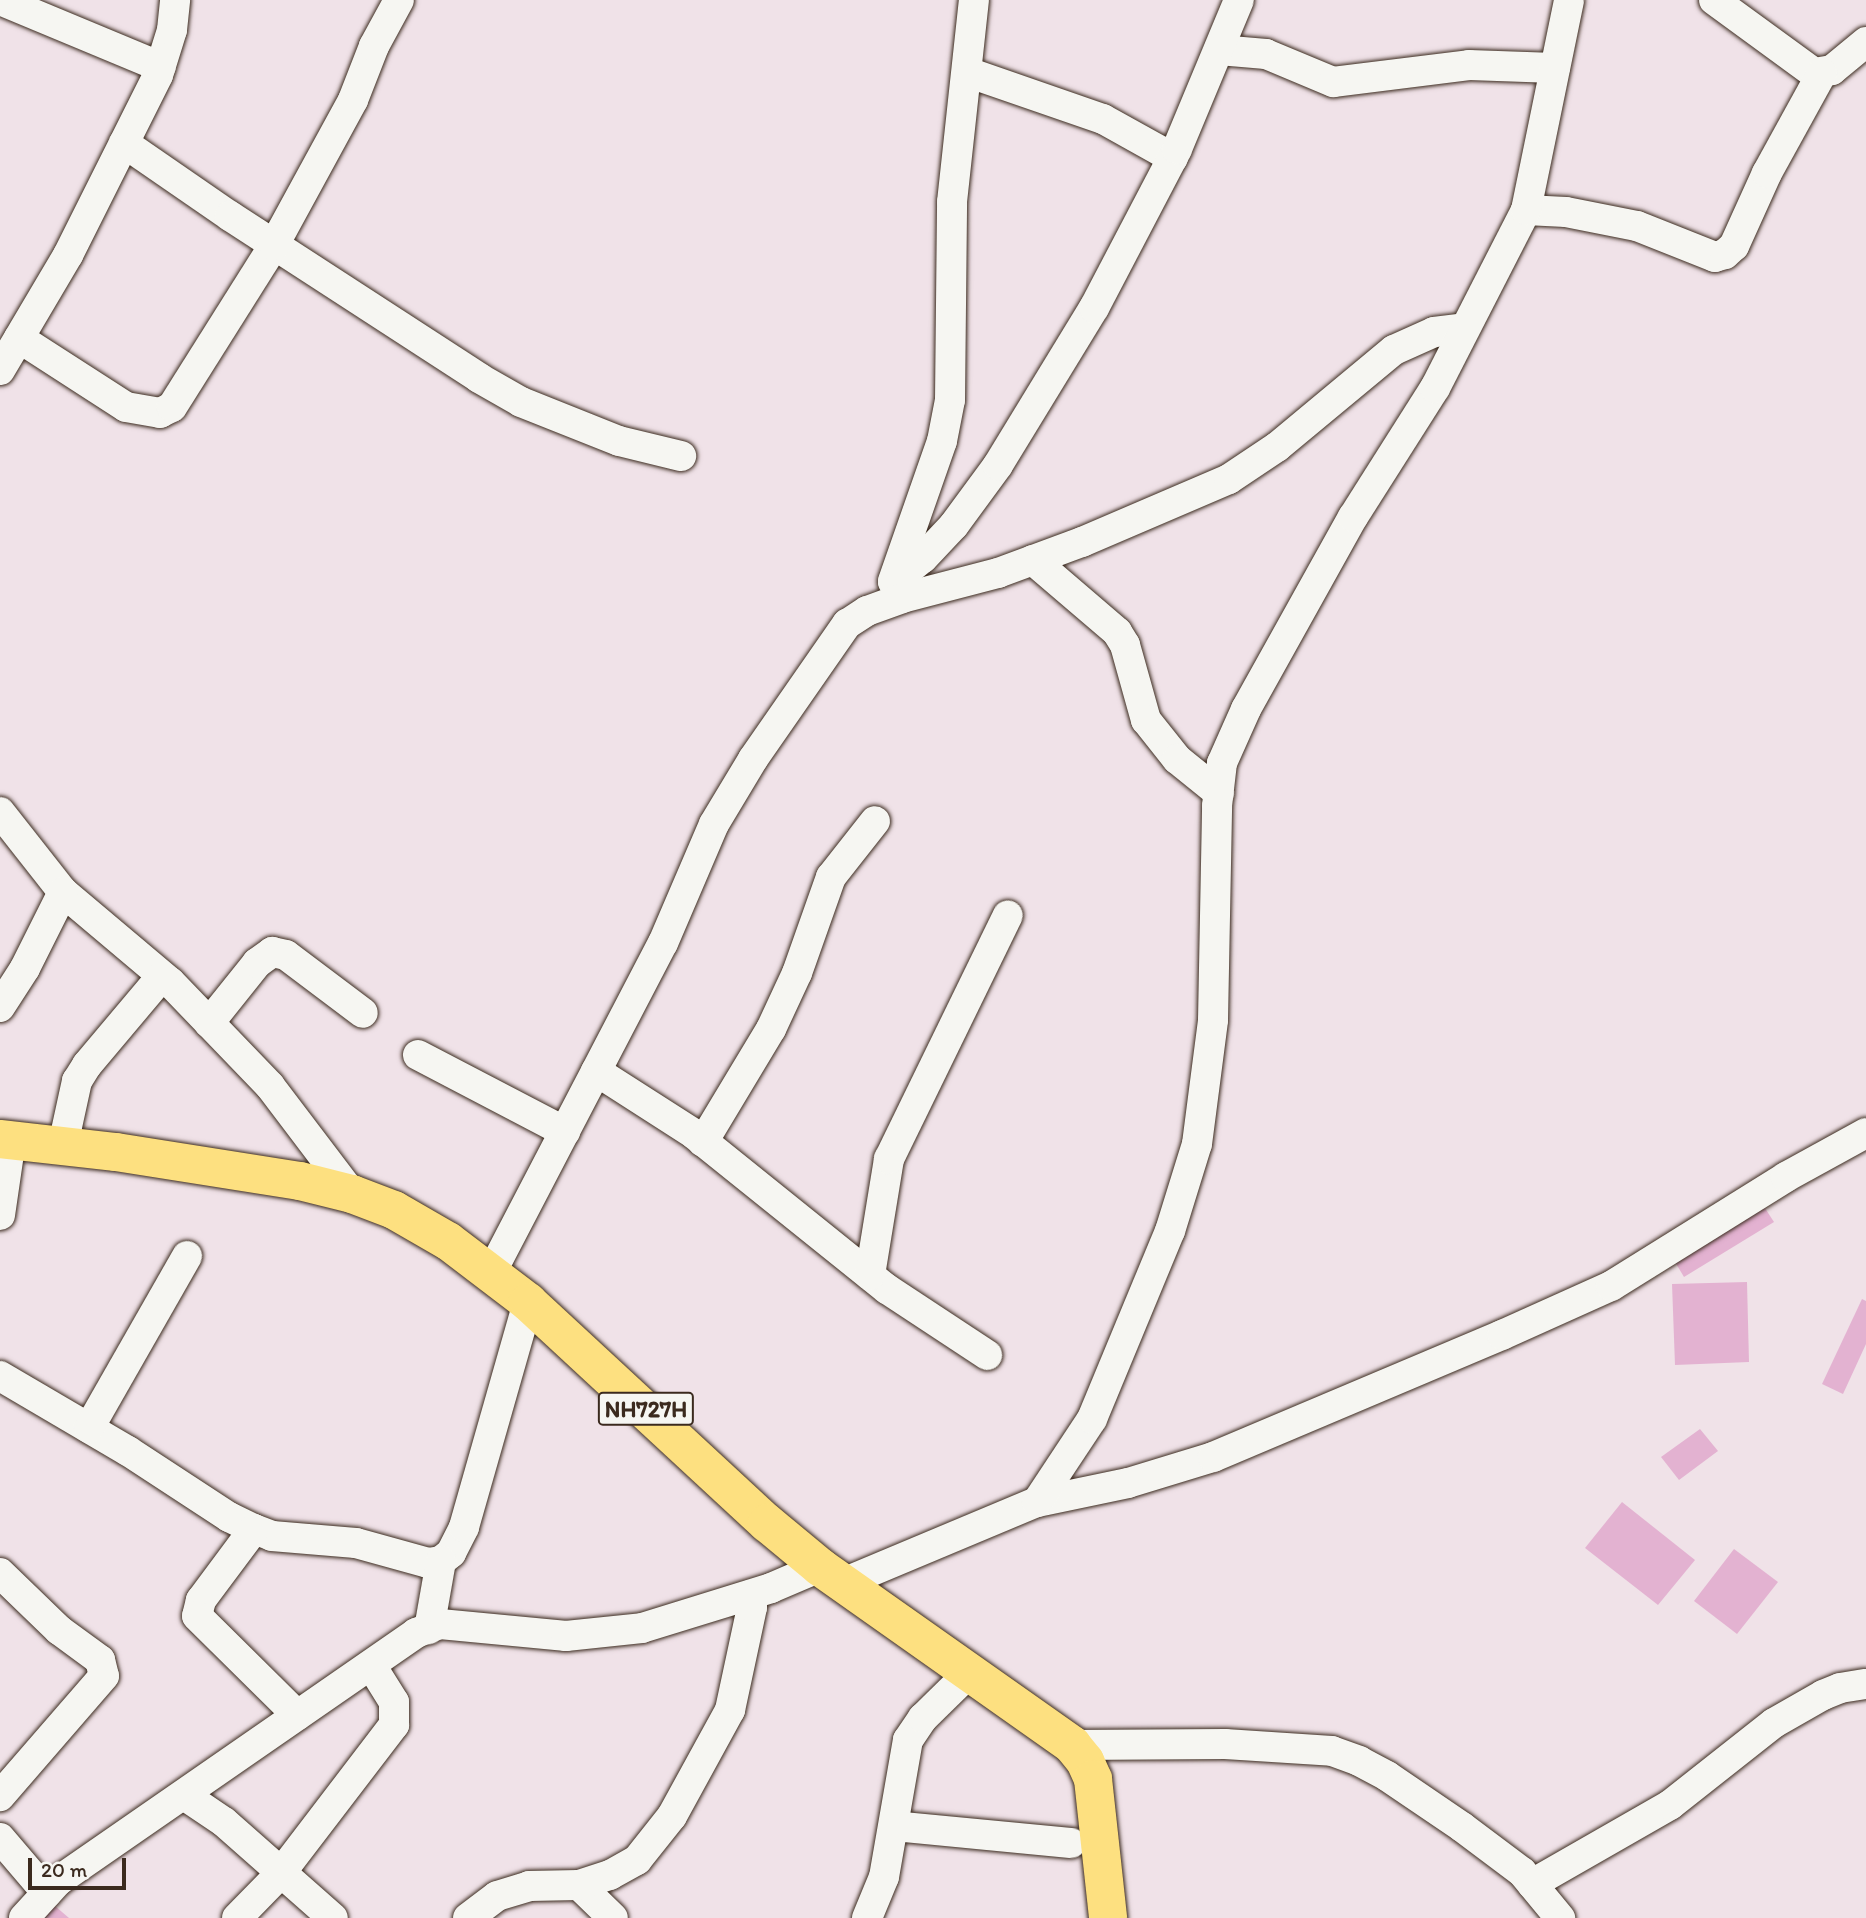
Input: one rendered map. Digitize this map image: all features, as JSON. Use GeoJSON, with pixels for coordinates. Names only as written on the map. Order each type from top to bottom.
{"type":"FeatureCollection","features":[{"type":"Feature","properties":{"kind":"highway","name":"NH727H"},"geometry":{"type":"LineString","coordinates":[[6,1139],[63,1144],[300,1181],[352,1194],[394,1210],[449,1241],[528,1303],[767,1523],[831,1575],[1072,1745],[1085,1761],[1093,1779],[1108,1918]]}},
{"type":"Feature","properties":{"kind":"street"},"geometry":{"type":"LineString","coordinates":[[0,0],[161,67]]}},
{"type":"Feature","properties":{"kind":"street"},"geometry":{"type":"LineString","coordinates":[[0,370],[68,255],[161,67],[172,30],[175,0]]}},
{"type":"Feature","properties":{"kind":"street"},"geometry":{"type":"LineString","coordinates":[[19,338],[126,407],[160,413],[172,407],[274,245],[353,100],[379,37],[399,0]]}},
{"type":"Feature","properties":{"kind":"street"},"geometry":{"type":"LineString","coordinates":[[889,593],[943,441],[950,400],[952,202],[974,0]]}},
{"type":"Feature","properties":{"kind":"street"},"geometry":{"type":"LineString","coordinates":[[491,1273],[663,943],[714,824],[732,791],[847,624],[889,593],[923,558],[954,525],[998,464],[1094,308],[1173,158],[1239,0]]}},
{"type":"Feature","properties":{"kind":"street"},"geometry":{"type":"LineString","coordinates":[[1714,0],[1804,68],[1822,73],[1832,70],[1866,42]]}},
{"type":"Feature","properties":{"kind":"street"},"geometry":{"type":"LineString","coordinates":[[1037,1502],[1092,1419],[1170,1231],[1197,1144],[1213,1020],[1222,763],[1246,709],[1353,517],[1435,388],[1526,210],[1555,68],[1560,4]]}},
{"type":"Feature","properties":{"kind":"street"},"geometry":{"type":"LineString","coordinates":[[1219,50],[1266,54],[1333,82],[1469,65],[1555,68]]}},
{"type":"Feature","properties":{"kind":"street"},"geometry":{"type":"LineString","coordinates":[[967,72],[1104,119],[1173,158]]}},
{"type":"Feature","properties":{"kind":"street"},"geometry":{"type":"LineString","coordinates":[[1526,210],[1566,212],[1637,226],[1704,254],[1715,257],[1725,254],[1734,246],[1767,173],[1822,73]]}},
{"type":"Feature","properties":{"kind":"street"},"geometry":{"type":"LineString","coordinates":[[124,143],[479,379],[520,402],[619,441],[681,456]]}},
{"type":"Feature","properties":{"kind":"street"},"geometry":{"type":"LineString","coordinates":[[889,593],[1033,560],[1176,504],[1229,479],[1278,447],[1394,350],[1434,332],[1465,328]]}},
{"type":"Feature","properties":{"kind":"street"},"geometry":{"type":"LineString","coordinates":[[1033,560],[1117,632],[1125,645],[1146,720],[1177,759],[1219,793]]}},
{"type":"Feature","properties":{"kind":"street"},"geometry":{"type":"LineString","coordinates":[[0,812],[62,892],[163,976],[270,1086],[352,1194]]}},
{"type":"Feature","properties":{"kind":"street"},"geometry":{"type":"LineString","coordinates":[[703,1142],[771,1029],[797,973],[831,877],[875,821]]}},
{"type":"Feature","properties":{"kind":"street"},"geometry":{"type":"LineString","coordinates":[[0,1007],[20,977],[62,892]]}},
{"type":"Feature","properties":{"kind":"street"},"geometry":{"type":"LineString","coordinates":[[870,1275],[889,1159],[1008,915]]}},
{"type":"Feature","properties":{"kind":"street"},"geometry":{"type":"LineString","coordinates":[[209,1023],[257,963],[272,952],[286,955],[363,1013]]}},
{"type":"Feature","properties":{"kind":"street"},"geometry":{"type":"LineString","coordinates":[[63,1144],[77,1081],[87,1065],[163,976]]}},
{"type":"Feature","properties":{"kind":"street"},"geometry":{"type":"LineString","coordinates":[[418,1055],[565,1132]]}},
{"type":"Feature","properties":{"kind":"street"},"geometry":{"type":"LineString","coordinates":[[596,1072],[703,1142],[870,1275],[987,1355]]}},
{"type":"Feature","properties":{"kind":"street"},"geometry":{"type":"LineString","coordinates":[[24,1918],[58,1881],[416,1633],[440,1624],[466,1624],[566,1636],[642,1628],[750,1595],[831,1575],[1037,1502],[1128,1483],[1213,1457],[1611,1286],[1797,1170],[1866,1133]]}},
{"type":"Feature","properties":{"kind":"street"},"geometry":{"type":"LineString","coordinates":[[0,1215],[6,1139]]}},
{"type":"Feature","properties":{"kind":"street"},"geometry":{"type":"LineString","coordinates":[[89,1428],[187,1256]]}},
{"type":"Feature","properties":{"kind":"street"},"geometry":{"type":"LineString","coordinates":[[0,1376],[89,1428],[229,1517],[254,1529],[272,1536],[356,1543],[428,1563],[441,1560],[451,1553],[464,1527],[528,1303]]}},
{"type":"Feature","properties":{"kind":"street"},"geometry":{"type":"LineString","coordinates":[[254,1529],[201,1600],[197,1616],[297,1715]]}},
{"type":"Feature","properties":{"kind":"street"},"geometry":{"type":"LineString","coordinates":[[429,1629],[441,1560]]}},
{"type":"Feature","properties":{"kind":"street"},"geometry":{"type":"LineString","coordinates":[[0,1573],[59,1630],[100,1660],[104,1676],[0,1796]]}},
{"type":"Feature","properties":{"kind":"street"},"geometry":{"type":"LineString","coordinates":[[468,1918],[498,1896],[529,1886],[579,1885],[610,1875],[637,1860],[672,1816],[730,1710],[752,1606],[750,1595]]}},
{"type":"Feature","properties":{"kind":"street"},"geometry":{"type":"LineString","coordinates":[[237,1918],[280,1874],[394,1725],[394,1702],[373,1669],[368,1667]]}},
{"type":"Feature","properties":{"kind":"street"},"geometry":{"type":"LineString","coordinates":[[867,1918],[884,1877],[908,1740],[923,1718],[970,1672]]}},
{"type":"Feature","properties":{"kind":"street"},"geometry":{"type":"LineString","coordinates":[[1072,1745],[1225,1744],[1332,1752],[1359,1761],[1387,1776],[1462,1827],[1522,1872],[1541,1905],[1774,1723],[1823,1695],[1849,1685],[1866,1684]]}},
{"type":"Feature","properties":{"kind":"street"},"geometry":{"type":"LineString","coordinates":[[184,1795],[223,1822],[333,1918]]}},
{"type":"Feature","properties":{"kind":"street"},"geometry":{"type":"LineString","coordinates":[[894,1826],[1071,1843]]}},
{"type":"Feature","properties":{"kind":"street"},"geometry":{"type":"LineString","coordinates":[[0,1838],[47,1893]]}},
{"type":"Feature","properties":{"kind":"street"},"geometry":{"type":"LineString","coordinates":[[579,1885],[613,1918]]}},
{"type":"Feature","properties":{"kind":"building"},"geometry":{"type":"Polygon","coordinates":[[[1761,1202],[1774,1222],[1684,1277],[1672,1257],[1761,1202]]]}},
{"type":"Feature","properties":{"kind":"building"},"geometry":{"type":"Polygon","coordinates":[[[1747,1282],[1749,1362],[1675,1365],[1672,1284],[1747,1282]]]}},
{"type":"Feature","properties":{"kind":"building"},"geometry":{"type":"Polygon","coordinates":[[[1862,1299],[1866,1301],[1866,1344],[1843,1394],[1822,1384],[1862,1299]]]}},
{"type":"Feature","properties":{"kind":"building"},"geometry":{"type":"Polygon","coordinates":[[[1700,1429],[1718,1451],[1679,1480],[1661,1457],[1700,1429]]]}},
{"type":"Feature","properties":{"kind":"building"},"geometry":{"type":"Polygon","coordinates":[[[1622,1502],[1695,1560],[1658,1605],[1585,1548],[1622,1502]]]}},
{"type":"Feature","properties":{"kind":"building"},"geometry":{"type":"Polygon","coordinates":[[[1734,1549],[1778,1582],[1737,1634],[1694,1601],[1734,1549]]]}},
{"type":"Feature","properties":{"kind":"building"},"geometry":{"type":"Polygon","coordinates":[[[48,1900],[69,1918],[33,1918],[48,1900]]]}}]}
